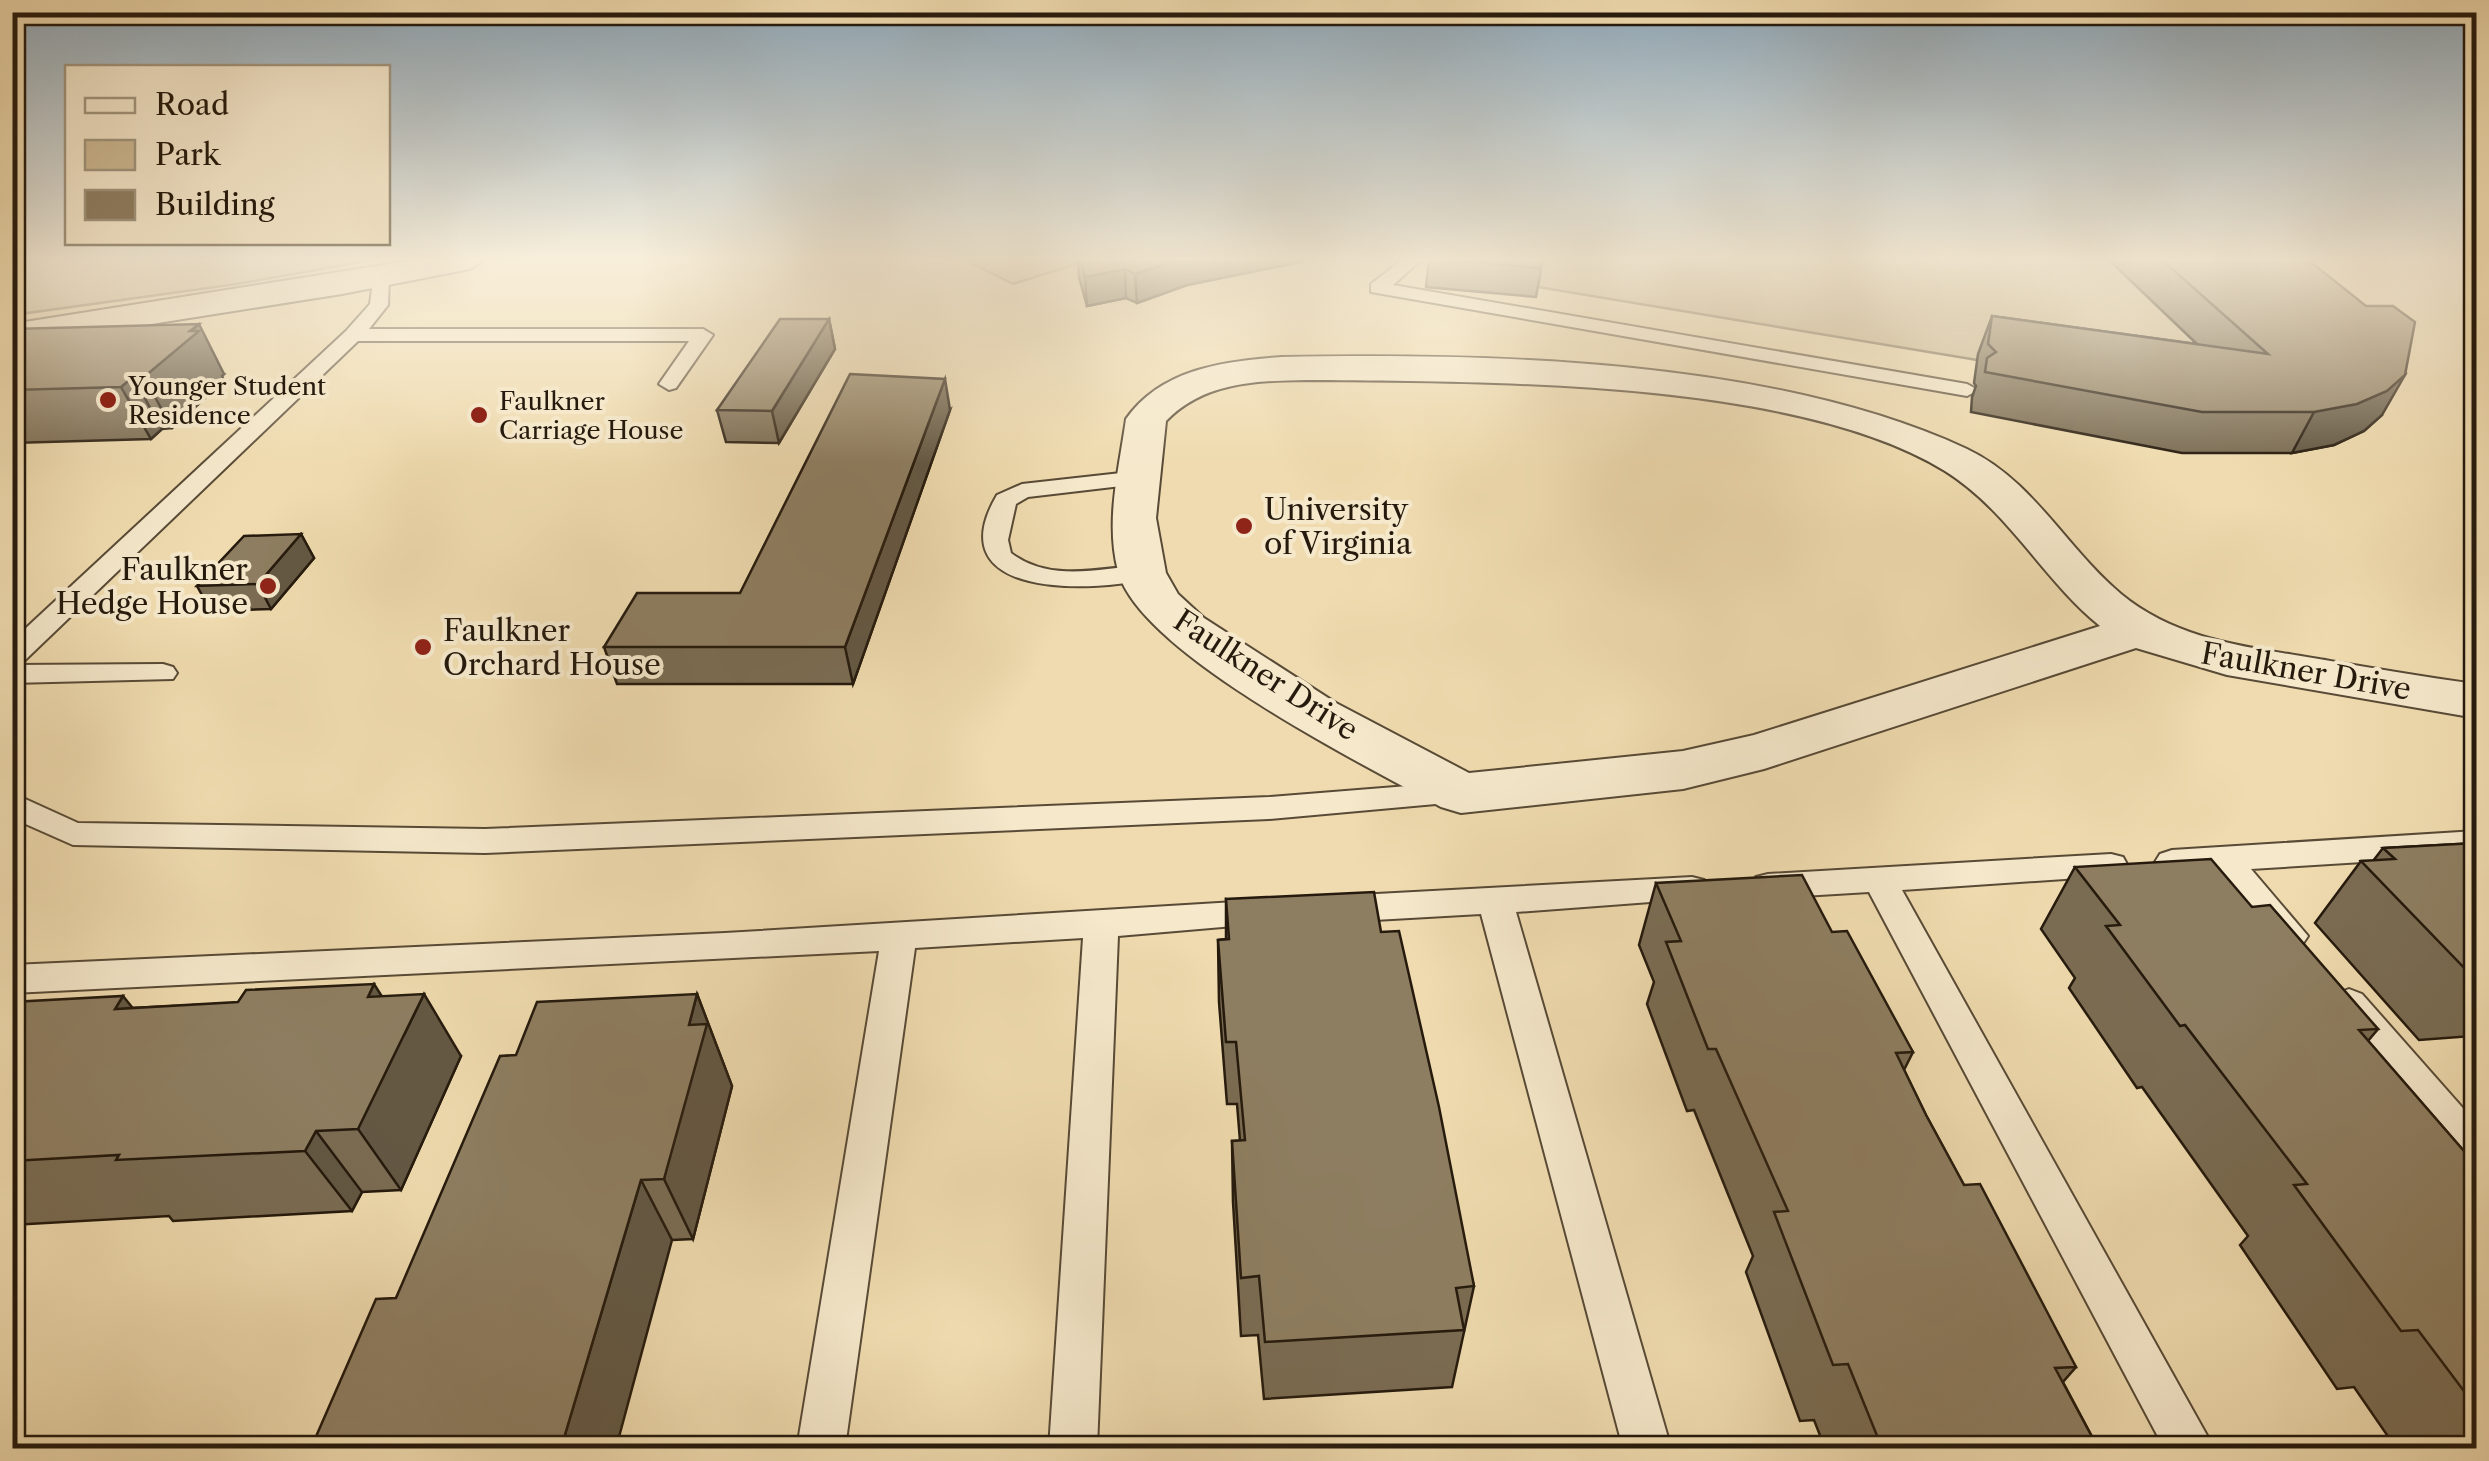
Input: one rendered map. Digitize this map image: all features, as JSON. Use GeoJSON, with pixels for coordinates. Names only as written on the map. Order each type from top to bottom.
{"type":"FeatureCollection","features":[{"type":"Feature","properties":{"kind":"street"},"geometry":{"type":"LineString","coordinates":[[12,334],[57,327]]}},
{"type":"Feature","properties":{"kind":"street","name":"Faulkner Drive"},"geometry":{"type":"LineString","coordinates":[[1461,793],[1317,715],[1186,628],[1158,602],[1142,574],[1134,518],[1146,419],[1157,406],[1204,380],[1276,368],[1512,374],[1720,394],[1873,425],[1958,461],[1993,484],[2043,532],[2086,591],[2139,630],[2204,655],[2476,702]]}},
{"type":"Feature","properties":{"kind":"street"},"geometry":{"type":"LineString","coordinates":[[1461,793],[1683,770],[1764,751],[2139,630]]}},
{"type":"Feature","properties":{"kind":"lane"},"geometry":{"type":"LineString","coordinates":[[12,658],[361,327]]}},
{"type":"Feature","properties":{"kind":"lane"},"geometry":{"type":"LineString","coordinates":[[1604,327],[1967,390]]}},
{"type":"Feature","properties":{"kind":"lane"},"geometry":{"type":"LineString","coordinates":[[354,335],[703,335],[669,384]]}},
{"type":"Feature","properties":{"kind":"lane"},"geometry":{"type":"LineString","coordinates":[[1139,478],[1022,491],[1005,500],[995,540],[999,556],[1028,575],[1056,579],[1142,574]]}},
{"type":"Feature","properties":{"kind":"lane"},"geometry":{"type":"LineString","coordinates":[[12,674],[164,673]]}},
{"type":"Feature","properties":{"kind":"lane"},"geometry":{"type":"LineString","coordinates":[[12,804],[73,834],[485,841],[1250,809],[1461,793]]}},
{"type":"Feature","properties":{"kind":"lane"},"geometry":{"type":"LineString","coordinates":[[12,979],[899,936],[2476,843]]}},
{"type":"Feature","properties":{"kind":"lane"},"geometry":{"type":"LineString","coordinates":[[2223,859],[2476,1151]]}},
{"type":"Feature","properties":{"kind":"lane"},"geometry":{"type":"LineString","coordinates":[[1880,880],[2190,1448]]}},
{"type":"Feature","properties":{"kind":"lane"},"geometry":{"type":"LineString","coordinates":[[1494,900],[1647,1448]]}},
{"type":"Feature","properties":{"kind":"lane"},"geometry":{"type":"LineString","coordinates":[[1073,1448],[1101,923]]}},
{"type":"Feature","properties":{"kind":"lane"},"geometry":{"type":"LineString","coordinates":[[821,1448],[899,936]]}},
{"type":"Feature","properties":{"kind":"green space"},"geometry":{"type":"Polygon","coordinates":[[[1780,327],[2180,327],[2194,341],[2200,359],[1977,360],[1780,327]]]}},
{"type":"Feature","properties":{"kind":"building"},"geometry":{"type":"Polygon","coordinates":[[[195,327],[190,331],[199,331],[144,377],[133,377],[121,387],[12,390],[12,329],[195,327]]]}},
{"type":"Feature","properties":{"kind":"building"},"geometry":{"type":"Polygon","coordinates":[[[774,327],[824,327],[772,411],[717,410],[774,327]]]}},
{"type":"Feature","properties":{"kind":"building"},"geometry":{"type":"Polygon","coordinates":[[[1990,327],[2073,327],[2268,354],[2238,327],[2414,327],[2405,375],[2387,391],[2357,404],[2314,412],[2202,412],[1985,372],[1987,358],[1996,352],[1988,344],[1990,327]]]}},
{"type":"Feature","properties":{"kind":"building"},"geometry":{"type":"Polygon","coordinates":[[[850,374],[945,379],[845,647],[604,647],[637,593],[740,593],[850,374]]]}},
{"type":"Feature","properties":{"kind":"building"},"geometry":{"type":"Polygon","coordinates":[[[301,534],[258,584],[197,586],[244,536],[301,534]]]}},
{"type":"Feature","properties":{"kind":"building"},"geometry":{"type":"Polygon","coordinates":[[[2476,843],[2474,978],[2361,861],[2395,859],[2383,848],[2476,843]]]}},
{"type":"Feature","properties":{"kind":"building"},"geometry":{"type":"Polygon","coordinates":[[[2211,859],[2252,907],[2270,905],[2378,1029],[2359,1030],[2470,1158],[2476,1158],[2476,1407],[2418,1330],[2401,1331],[2294,1185],[2307,1184],[2185,1025],[2180,1026],[2106,926],[2120,925],[2075,867],[2211,859]]]}},
{"type":"Feature","properties":{"kind":"building"},"geometry":{"type":"Polygon","coordinates":[[[1802,875],[1832,932],[1847,931],[1913,1052],[1896,1053],[1926,1115],[1964,1185],[1980,1184],[2076,1367],[2055,1368],[2098,1448],[1882,1448],[1848,1364],[1833,1365],[1774,1212],[1788,1211],[1716,1049],[1708,1049],[1666,942],[1681,941],[1656,883],[1802,875]]]}},
{"type":"Feature","properties":{"kind":"building"},"geometry":{"type":"Polygon","coordinates":[[[1374,892],[1381,932],[1399,931],[1439,1107],[1474,1286],[1456,1288],[1464,1330],[1265,1342],[1259,1276],[1241,1278],[1232,1141],[1245,1140],[1236,1042],[1226,1042],[1218,940],[1229,939],[1226,899],[1374,892]]]}},
{"type":"Feature","properties":{"kind":"building"},"geometry":{"type":"Polygon","coordinates":[[[374,984],[368,997],[424,994],[358,1129],[316,1131],[305,1151],[12,1161],[12,1002],[123,996],[115,1009],[238,1002],[246,990],[374,984]]]}},
{"type":"Feature","properties":{"kind":"building"},"geometry":{"type":"Polygon","coordinates":[[[697,994],[689,1025],[707,1024],[664,1179],[641,1180],[561,1448],[311,1448],[376,1299],[396,1298],[500,1056],[516,1055],[537,1002],[697,994]]]}},
{"type":"Feature","properties":{"kind":"place","name":"Younger Student Residence"},"geometry":{"type":"Point","coordinates":[108,400]}},
{"type":"Feature","properties":{"kind":"place","name":"Faulkner Carriage House"},"geometry":{"type":"Point","coordinates":[479,415]}},
{"type":"Feature","properties":{"kind":"place","name":"University of Virginia"},"geometry":{"type":"Point","coordinates":[1244,526]}},
{"type":"Feature","properties":{"kind":"place","name":"Faulkner Hedge House"},"geometry":{"type":"Point","coordinates":[268,586]}},
{"type":"Feature","properties":{"kind":"place","name":"Faulkner Orchard House"},"geometry":{"type":"Point","coordinates":[423,647]}}]}
